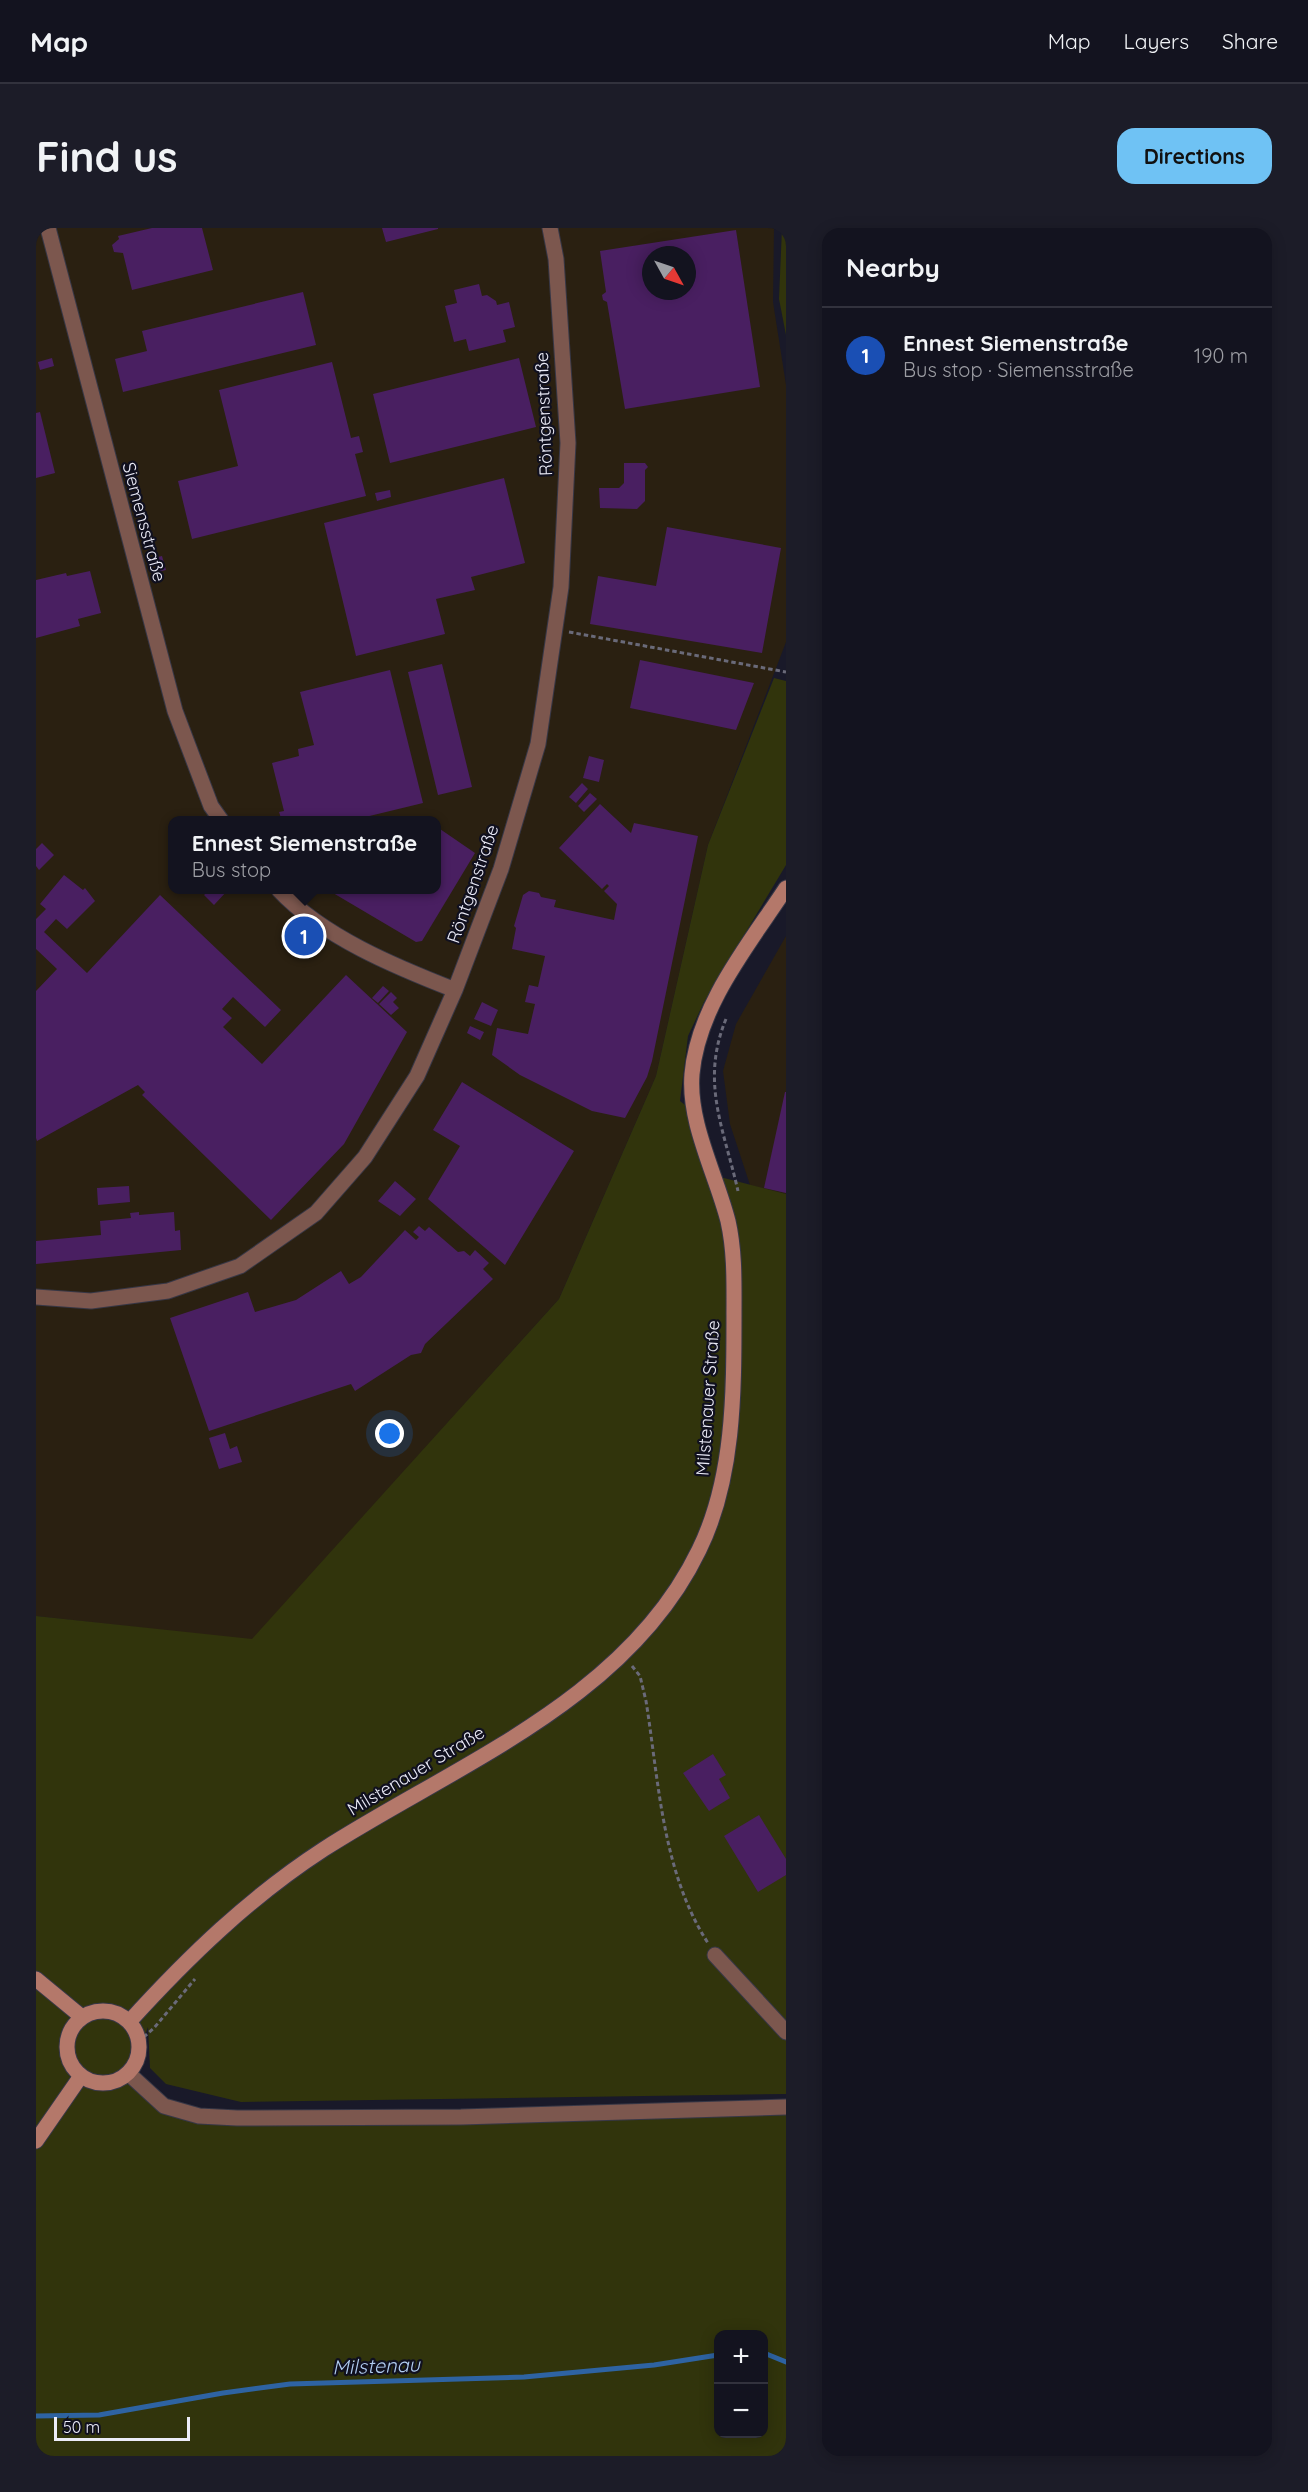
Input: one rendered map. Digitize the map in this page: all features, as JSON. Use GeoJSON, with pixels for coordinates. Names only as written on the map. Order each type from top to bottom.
{"type":"FeatureCollection","features":[{"type":"Feature","properties":{"kind":"street","name":"Siemensstraße"},"geometry":{"type":"LineString","coordinates":[[48,228],[175,711],[211,806],[218,816]]}},
{"type":"Feature","properties":{"kind":"street","name":"Röntgenstraße"},"geometry":{"type":"LineString","coordinates":[[36,1297],[91,1301],[168,1291],[240,1266],[316,1213],[364,1157],[417,1076],[455,990],[501,869],[538,744],[561,587],[568,443],[556,259],[550,228]]}},
{"type":"Feature","properties":{"kind":"street","name":"Milstenauer Straße"},"geometry":{"type":"LineString","coordinates":[[129,2022],[205,1941],[270,1887],[323,1850],[457,1772],[577,1693],[621,1653],[665,1605],[700,1550],[721,1487],[727,1453],[734,1344],[734,1271],[729,1225],[695,1113],[692,1072],[698,1041],[708,1013],[786,888]]}},
{"type":"Feature","properties":{"kind":"street"},"geometry":{"type":"LineString","coordinates":[[283,894],[331,930],[382,961],[455,990]]}},
{"type":"Feature","properties":{"kind":"street"},"geometry":{"type":"LineString","coordinates":[[715,1955],[786,2032]]}},
{"type":"Feature","properties":{"kind":"street"},"geometry":{"type":"LineString","coordinates":[[36,1979],[82,2017]]}},
{"type":"Feature","properties":{"kind":"street"},"geometry":{"type":"LineString","coordinates":[[107,2011],[129,2022],[138,2042],[138,2056],[128,2073],[105,2083],[93,2082],[81,2076],[68,2059],[66,2045],[69,2032],[82,2017],[95,2012],[107,2011]]}},
{"type":"Feature","properties":{"kind":"street"},"geometry":{"type":"LineString","coordinates":[[128,2073],[164,2106],[199,2116],[237,2118],[461,2117],[786,2107]]}},
{"type":"Feature","properties":{"kind":"street"},"geometry":{"type":"LineString","coordinates":[[36,2141],[81,2076]]}},
{"type":"Feature","properties":{"kind":"path"},"geometry":{"type":"LineString","coordinates":[[555,630],[786,672]]}},
{"type":"Feature","properties":{"kind":"path"},"geometry":{"type":"LineString","coordinates":[[728,1016],[715,1053],[715,1093],[720,1127],[739,1197]]}},
{"type":"Feature","properties":{"kind":"path"},"geometry":{"type":"LineString","coordinates":[[621,1653],[640,1676],[673,1865],[699,1929],[715,1955]]}},
{"type":"Feature","properties":{"kind":"path"},"geometry":{"type":"LineString","coordinates":[[624,1674],[639,1660]]}},
{"type":"Feature","properties":{"kind":"path"},"geometry":{"type":"LineString","coordinates":[[138,2042],[154,2028],[201,1973]]}},
{"type":"Feature","properties":{"kind":"shaded area"},"geometry":{"type":"Polygon","coordinates":[[[36,228],[774,228],[773,302],[786,385],[786,642],[708,845],[656,1076],[559,1299],[252,1640],[36,1616],[36,228]]]}},
{"type":"Feature","properties":{"kind":"shaded area"},"geometry":{"type":"Polygon","coordinates":[[[786,936],[786,1194],[750,1185],[730,1124],[723,1071],[736,1024],[786,936]]]}},
{"type":"Feature","properties":{"kind":"green space"},"geometry":{"type":"Polygon","coordinates":[[[782,228],[786,228],[786,335],[779,299],[782,228]]]}},
{"type":"Feature","properties":{"kind":"green space"},"geometry":{"type":"Polygon","coordinates":[[[774,678],[786,681],[786,865],[704,1002],[688,1036],[680,1101],[695,1113],[716,1176],[786,1194],[786,2094],[241,2102],[166,2084],[150,2068],[148,2027],[133,2067],[164,2106],[199,2116],[786,2107],[786,2456],[36,2456],[36,1616],[252,1639],[559,1299],[656,1076],[708,845],[774,678]]]}},
{"type":"Feature","properties":{"kind":"building"},"geometry":{"type":"Polygon","coordinates":[[[152,228],[202,228],[213,270],[132,290],[123,253],[114,252],[112,245],[119,239],[118,236],[152,228]]]}},
{"type":"Feature","properties":{"kind":"building"},"geometry":{"type":"Polygon","coordinates":[[[382,228],[438,228],[438,229],[386,242],[382,228]]]}},
{"type":"Feature","properties":{"kind":"building"},"geometry":{"type":"Polygon","coordinates":[[[736,230],[760,387],[625,409],[607,302],[603,300],[602,295],[606,292],[600,251],[736,230]]]}},
{"type":"Feature","properties":{"kind":"building"},"geometry":{"type":"Polygon","coordinates":[[[479,284],[482,296],[487,295],[496,301],[497,305],[509,302],[515,327],[503,330],[506,342],[469,351],[466,339],[454,342],[445,306],[457,303],[454,290],[479,284]]]}},
{"type":"Feature","properties":{"kind":"building"},"geometry":{"type":"Polygon","coordinates":[[[303,292],[316,345],[123,392],[115,359],[147,351],[142,331],[303,292]]]}},
{"type":"Feature","properties":{"kind":"building"},"geometry":{"type":"Polygon","coordinates":[[[52,358],[54,366],[40,370],[38,362],[52,358]]]}},
{"type":"Feature","properties":{"kind":"building"},"geometry":{"type":"Polygon","coordinates":[[[519,358],[536,427],[390,463],[373,394],[519,358]]]}},
{"type":"Feature","properties":{"kind":"building"},"geometry":{"type":"Polygon","coordinates":[[[332,362],[351,438],[359,436],[363,452],[355,454],[366,496],[192,539],[178,481],[238,466],[219,390],[332,362]]]}},
{"type":"Feature","properties":{"kind":"building"},"geometry":{"type":"Polygon","coordinates":[[[40,412],[55,473],[36,478],[36,413],[40,412]]]}},
{"type":"Feature","properties":{"kind":"building"},"geometry":{"type":"Polygon","coordinates":[[[624,463],[645,463],[648,467],[645,470],[645,501],[637,509],[600,508],[599,488],[619,488],[624,483],[624,463]]]}},
{"type":"Feature","properties":{"kind":"building"},"geometry":{"type":"Polygon","coordinates":[[[504,478],[525,563],[471,577],[475,590],[436,599],[445,634],[356,656],[324,523],[504,478]]]}},
{"type":"Feature","properties":{"kind":"building"},"geometry":{"type":"Polygon","coordinates":[[[390,490],[391,497],[377,501],[375,493],[390,490]]]}},
{"type":"Feature","properties":{"kind":"building"},"geometry":{"type":"Polygon","coordinates":[[[667,527],[781,548],[762,653],[590,624],[598,576],[656,586],[667,527]]]}},
{"type":"Feature","properties":{"kind":"building"},"geometry":{"type":"Polygon","coordinates":[[[162,556],[166,570],[158,572],[154,558],[162,556]]]}},
{"type":"Feature","properties":{"kind":"building"},"geometry":{"type":"Polygon","coordinates":[[[90,571],[101,613],[78,619],[80,626],[36,638],[36,580],[66,573],[67,576],[90,571]]]}},
{"type":"Feature","properties":{"kind":"building"},"geometry":{"type":"Polygon","coordinates":[[[640,660],[754,683],[736,730],[630,708],[640,660]]]}},
{"type":"Feature","properties":{"kind":"building"},"geometry":{"type":"Polygon","coordinates":[[[442,664],[472,787],[438,795],[408,672],[442,664]]]}},
{"type":"Feature","properties":{"kind":"building"},"geometry":{"type":"Polygon","coordinates":[[[390,670],[423,803],[369,816],[280,816],[279,812],[284,811],[272,763],[299,756],[298,749],[314,745],[300,692],[390,670]]]}},
{"type":"Feature","properties":{"kind":"building"},"geometry":{"type":"Polygon","coordinates":[[[589,756],[604,760],[599,782],[583,778],[589,756]]]}},
{"type":"Feature","properties":{"kind":"building"},"geometry":{"type":"Polygon","coordinates":[[[582,783],[588,789],[576,803],[569,797],[582,783]]]}},
{"type":"Feature","properties":{"kind":"building"},"geometry":{"type":"Polygon","coordinates":[[[590,793],[597,799],[584,812],[578,806],[590,793]]]}},
{"type":"Feature","properties":{"kind":"building"},"geometry":{"type":"Polygon","coordinates":[[[600,804],[631,833],[634,823],[698,836],[652,1061],[647,1077],[625,1118],[592,1111],[520,1075],[492,1055],[497,1028],[528,1034],[535,1004],[525,1002],[529,985],[538,987],[545,956],[512,949],[516,928],[514,926],[523,895],[529,891],[539,893],[541,897],[556,900],[554,907],[614,920],[617,904],[604,891],[609,886],[607,884],[602,889],[559,848],[600,804]]]}},
{"type":"Feature","properties":{"kind":"building"},"geometry":{"type":"Polygon","coordinates":[[[441,830],[475,853],[422,941],[416,942],[335,894],[441,894],[441,830]]]}},
{"type":"Feature","properties":{"kind":"building"},"geometry":{"type":"Polygon","coordinates":[[[42,843],[54,855],[39,870],[36,866],[36,849],[42,843]]]}},
{"type":"Feature","properties":{"kind":"building"},"geometry":{"type":"Polygon","coordinates":[[[64,875],[83,890],[85,888],[95,901],[67,929],[56,919],[44,932],[87,973],[160,895],[281,1010],[265,1027],[233,997],[222,1009],[232,1018],[223,1027],[262,1064],[346,975],[407,1032],[344,1144],[271,1220],[142,1095],[145,1092],[138,1085],[37,1141],[36,991],[57,969],[36,949],[36,919],[46,909],[40,904],[64,875]]]}},
{"type":"Feature","properties":{"kind":"building"},"geometry":{"type":"Polygon","coordinates":[[[205,894],[224,894],[214,905],[205,894]]]}},
{"type":"Feature","properties":{"kind":"building"},"geometry":{"type":"Polygon","coordinates":[[[383,986],[389,991],[378,1003],[372,998],[383,986]]]}},
{"type":"Feature","properties":{"kind":"building"},"geometry":{"type":"Polygon","coordinates":[[[391,992],[397,998],[393,1002],[399,1008],[391,1015],[379,1004],[391,992]]]}},
{"type":"Feature","properties":{"kind":"building"},"geometry":{"type":"Polygon","coordinates":[[[482,1002],[498,1010],[491,1026],[474,1019],[482,1002]]]}},
{"type":"Feature","properties":{"kind":"building"},"geometry":{"type":"Polygon","coordinates":[[[470,1026],[484,1032],[480,1040],[467,1033],[470,1026]]]}},
{"type":"Feature","properties":{"kind":"building"},"geometry":{"type":"Polygon","coordinates":[[[462,1082],[574,1151],[505,1265],[428,1199],[460,1146],[433,1130],[462,1082]]]}},
{"type":"Feature","properties":{"kind":"building"},"geometry":{"type":"Polygon","coordinates":[[[786,1092],[786,1193],[764,1188],[786,1092]]]}},
{"type":"Feature","properties":{"kind":"building"},"geometry":{"type":"Polygon","coordinates":[[[395,1181],[416,1199],[400,1216],[378,1201],[395,1181]]]}},
{"type":"Feature","properties":{"kind":"building"},"geometry":{"type":"Polygon","coordinates":[[[129,1186],[130,1202],[98,1205],[97,1188],[129,1186]]]}},
{"type":"Feature","properties":{"kind":"building"},"geometry":{"type":"Polygon","coordinates":[[[139,1212],[139,1215],[174,1212],[175,1231],[180,1230],[181,1250],[36,1264],[36,1241],[101,1235],[100,1221],[131,1218],[130,1213],[139,1212]]]}},
{"type":"Feature","properties":{"kind":"building"},"geometry":{"type":"Polygon","coordinates":[[[419,1226],[425,1231],[429,1227],[458,1252],[464,1251],[470,1256],[475,1250],[489,1263],[483,1269],[493,1279],[425,1344],[421,1353],[411,1355],[355,1391],[351,1384],[209,1431],[170,1318],[248,1292],[255,1312],[296,1300],[341,1271],[349,1284],[361,1277],[405,1230],[416,1240],[419,1237],[413,1232],[419,1226]]]}},
{"type":"Feature","properties":{"kind":"building"},"geometry":{"type":"Polygon","coordinates":[[[225,1433],[230,1449],[237,1446],[242,1462],[219,1469],[209,1438],[225,1433]]]}},
{"type":"Feature","properties":{"kind":"building"},"geometry":{"type":"Polygon","coordinates":[[[713,1754],[726,1775],[719,1779],[730,1798],[709,1811],[683,1773],[713,1754]]]}},
{"type":"Feature","properties":{"kind":"building"},"geometry":{"type":"Polygon","coordinates":[[[759,1815],[786,1859],[786,1875],[758,1892],[724,1836],[759,1815]]]}},
{"type":"Feature","properties":{"kind":"waterway","name":"Milstenau"},"geometry":{"type":"LineString","coordinates":[[768,2355],[786,2362]]}},
{"type":"Feature","properties":{"kind":"waterway","name":"Milstenau"},"geometry":{"type":"LineString","coordinates":[[36,2416],[99,2415],[223,2393],[290,2384],[524,2377],[654,2365],[714,2356]]}},
{"type":"Feature","properties":{"kind":"place","name":"Ennest Siemenstraße"},"geometry":{"type":"Point","coordinates":[304,936]}}]}
